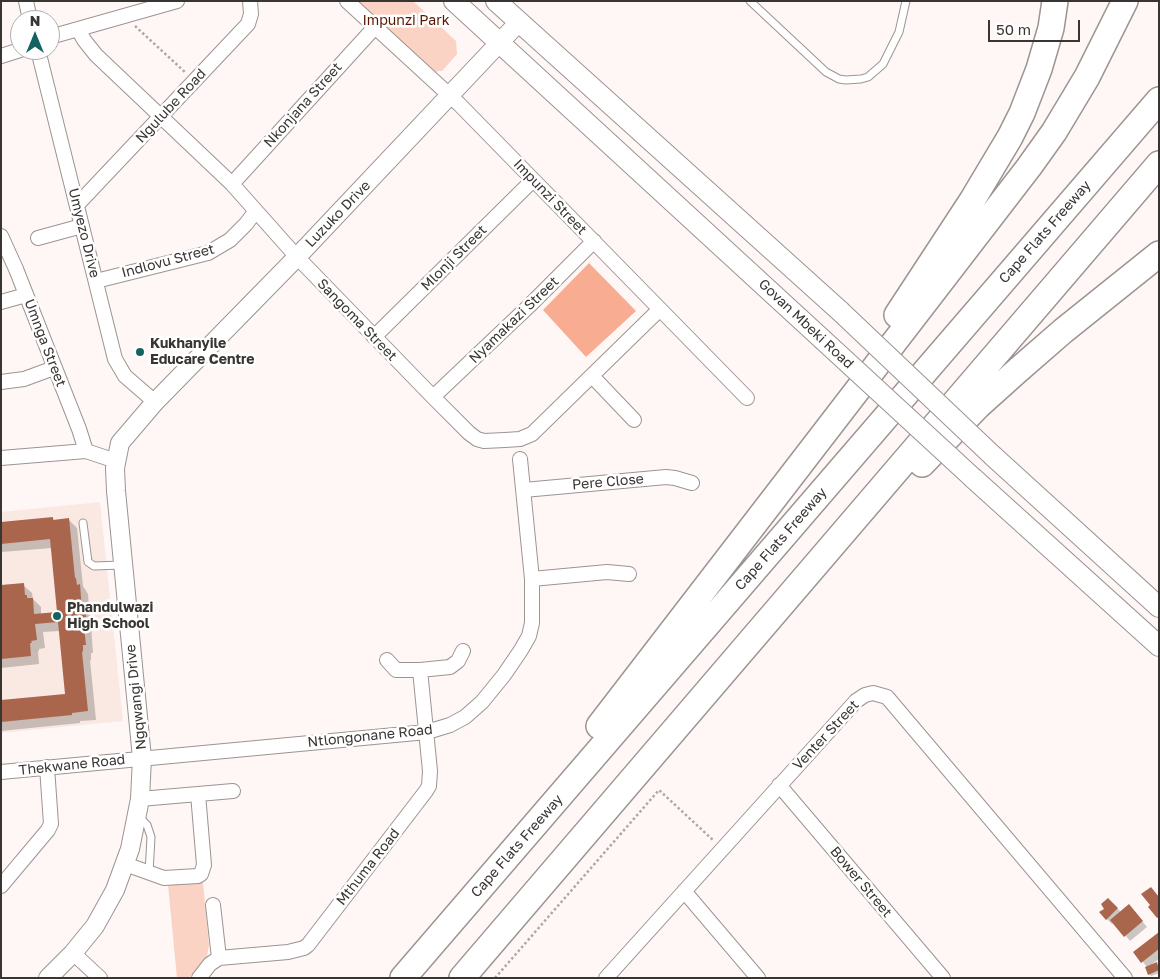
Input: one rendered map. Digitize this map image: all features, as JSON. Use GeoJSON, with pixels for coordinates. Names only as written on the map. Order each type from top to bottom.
{"type":"FeatureCollection","features":[{"type":"Feature","properties":{"kind":"highway"},"geometry":{"type":"LineString","coordinates":[[844,409],[893,321],[973,199],[1010,137],[1039,70],[1055,1]]}},
{"type":"Feature","properties":{"kind":"highway"},"geometry":{"type":"LineString","coordinates":[[485,883],[528,819],[577,754],[844,409],[1054,132],[1091,69],[1125,1]]}},
{"type":"Feature","properties":{"kind":"highway","name":"Cape Flats Freeway"},"geometry":{"type":"LineString","coordinates":[[403,978],[1159,100]]}},
{"type":"Feature","properties":{"kind":"highway"},"geometry":{"type":"LineString","coordinates":[[462,978],[1159,164]]}},
{"type":"Feature","properties":{"kind":"highway"},"geometry":{"type":"LineString","coordinates":[[689,714],[779,625],[915,471],[978,406],[1063,331],[1159,254]]}},
{"type":"Feature","properties":{"kind":"main road","name":"Govan Mbeki Road"},"geometry":{"type":"LineString","coordinates":[[454,1],[973,478],[1159,646]]}},
{"type":"Feature","properties":{"kind":"main road"},"geometry":{"type":"LineString","coordinates":[[496,1],[840,312],[993,456],[1159,607]]}},
{"type":"Feature","properties":{"kind":"street"},"geometry":{"type":"LineString","coordinates":[[60,34],[177,1]]}},
{"type":"Feature","properties":{"kind":"street","name":"Ngulube Road"},"geometry":{"type":"LineString","coordinates":[[76,204],[248,24],[251,14],[250,1]]}},
{"type":"Feature","properties":{"kind":"street","name":"Impunzi Street"},"geometry":{"type":"LineString","coordinates":[[347,1],[450,96],[747,398]]}},
{"type":"Feature","properties":{"kind":"street","name":"Luzuko Drive"},"geometry":{"type":"LineString","coordinates":[[155,402],[296,258],[519,22]]}},
{"type":"Feature","properties":{"kind":"street","name":"Nkonjana Street"},"geometry":{"type":"LineString","coordinates":[[232,184],[375,27]]}},
{"type":"Feature","properties":{"kind":"street","name":"Sangoma Street"},"geometry":{"type":"LineString","coordinates":[[78,29],[96,55],[232,184],[296,258],[477,439],[484,441],[520,439],[532,434],[660,309]]}},
{"type":"Feature","properties":{"kind":"street","name":"Umyezo Drive"},"geometry":{"type":"LineString","coordinates":[[40,60],[115,359],[125,376],[155,402]]}},
{"type":"Feature","properties":{"kind":"street","name":"Mlonji Street"},"geometry":{"type":"LineString","coordinates":[[374,336],[534,180]]}},
{"type":"Feature","properties":{"kind":"street","name":"Indlovu Street"},"geometry":{"type":"LineString","coordinates":[[96,281],[208,253],[230,240],[255,212]]}},
{"type":"Feature","properties":{"kind":"street"},"geometry":{"type":"LineString","coordinates":[[38,238],[82,226]]}},
{"type":"Feature","properties":{"kind":"street","name":"Umnga Street"},"geometry":{"type":"LineString","coordinates":[[1,236],[79,429],[86,451]]}},
{"type":"Feature","properties":{"kind":"street","name":"Nyamakazi Street"},"geometry":{"type":"LineString","coordinates":[[433,397],[594,242]]}},
{"type":"Feature","properties":{"kind":"street"},"geometry":{"type":"LineString","coordinates":[[1,302],[26,295]]}},
{"type":"Feature","properties":{"kind":"street"},"geometry":{"type":"LineString","coordinates":[[1,382],[24,379],[54,368]]}},
{"type":"Feature","properties":{"kind":"street"},"geometry":{"type":"LineString","coordinates":[[592,376],[634,420]]}},
{"type":"Feature","properties":{"kind":"street","name":"Ngqwangi Drive"},"geometry":{"type":"LineString","coordinates":[[48,978],[73,954],[95,926],[104,910],[125,864],[139,807],[142,758],[116,492],[116,461],[120,443],[125,435],[155,402]]}},
{"type":"Feature","properties":{"kind":"street"},"geometry":{"type":"LineString","coordinates":[[1,458],[86,451],[116,461]]}},
{"type":"Feature","properties":{"kind":"street","name":"Ntlongonane Road"},"geometry":{"type":"LineString","coordinates":[[142,758],[427,732],[450,725],[471,712],[482,702],[521,650],[529,636],[532,623],[534,611],[532,579],[520,459]]}},
{"type":"Feature","properties":{"kind":"street","name":"Pere Close"},"geometry":{"type":"LineString","coordinates":[[524,490],[666,477],[682,479],[692,483]]}},
{"type":"Feature","properties":{"kind":"street"},"geometry":{"type":"LineString","coordinates":[[532,579],[607,572],[629,574]]}},
{"type":"Feature","properties":{"kind":"street"},"geometry":{"type":"LineString","coordinates":[[388,660],[396,670],[420,670],[450,666],[458,661],[462,650]]}},
{"type":"Feature","properties":{"kind":"street","name":"Mthuma Road"},"geometry":{"type":"LineString","coordinates":[[219,958],[288,952],[304,948],[308,945],[429,786],[430,771],[427,732],[420,670]]}},
{"type":"Feature","properties":{"kind":"street","name":"Venter Street"},"geometry":{"type":"LineString","coordinates":[[606,978],[856,701],[873,693],[887,697],[1125,978]]}},
{"type":"Feature","properties":{"kind":"street","name":"Thekwane Road"},"geometry":{"type":"LineString","coordinates":[[1,772],[142,758]]}},
{"type":"Feature","properties":{"kind":"street"},"geometry":{"type":"LineString","coordinates":[[1,886],[48,830],[50,824],[47,767]]}},
{"type":"Feature","properties":{"kind":"street","name":"Bower Street"},"geometry":{"type":"LineString","coordinates":[[779,785],[943,978]]}},
{"type":"Feature","properties":{"kind":"street"},"geometry":{"type":"LineString","coordinates":[[139,807],[198,794],[233,791]]}},
{"type":"Feature","properties":{"kind":"street"},"geometry":{"type":"LineString","coordinates":[[125,864],[170,878],[198,876],[203,872],[198,794]]}},
{"type":"Feature","properties":{"kind":"street"},"geometry":{"type":"LineString","coordinates":[[684,891],[758,978]]}},
{"type":"Feature","properties":{"kind":"street"},"geometry":{"type":"LineString","coordinates":[[199,978],[210,964],[219,958],[213,906]]}},
{"type":"Feature","properties":{"kind":"street"},"geometry":{"type":"LineString","coordinates":[[73,954],[100,978]]}},
{"type":"Feature","properties":{"kind":"lane"},"geometry":{"type":"LineString","coordinates":[[750,1],[826,72],[839,79],[846,80],[868,77],[883,64],[899,32],[906,1]]}},
{"type":"Feature","properties":{"kind":"lane"},"geometry":{"type":"LineString","coordinates":[[83,523],[88,562],[99,566],[124,564]]}},
{"type":"Feature","properties":{"kind":"lane"},"geometry":{"type":"LineString","coordinates":[[139,807],[151,837],[149,873]]}},
{"type":"Feature","properties":{"kind":"path"},"geometry":{"type":"LineString","coordinates":[[126,16],[194,81]]}},
{"type":"Feature","properties":{"kind":"path"},"geometry":{"type":"LineString","coordinates":[[495,978],[659,790],[722,849]]}},
{"type":"Feature","properties":{"kind":"shaded area"},"geometry":{"type":"Polygon","coordinates":[[[589,263],[636,311],[586,357],[543,310],[589,263]]]}},
{"type":"Feature","properties":{"kind":"shaded area","name":"Phandulwazi High School"},"geometry":{"type":"Polygon","coordinates":[[[100,502],[123,721],[1,733],[1,512],[100,502]]]}},
{"type":"Feature","properties":{"kind":"green space","name":"Impunzi Park"},"geometry":{"type":"Polygon","coordinates":[[[355,1],[413,1],[456,41],[457,54],[442,71],[434,74],[355,1]]]}},
{"type":"Feature","properties":{"kind":"green space"},"geometry":{"type":"Polygon","coordinates":[[[203,883],[209,945],[207,957],[189,978],[177,978],[168,885],[203,883]]]}},
{"type":"Feature","properties":{"kind":"building"},"geometry":{"type":"Polygon","coordinates":[[[53,517],[53,520],[69,518],[75,578],[77,585],[80,584],[82,611],[85,611],[86,617],[83,618],[86,645],[83,645],[82,652],[88,711],[72,713],[72,715],[1,722],[1,700],[65,694],[58,622],[35,624],[37,640],[30,643],[31,656],[1,659],[1,585],[24,583],[25,595],[27,595],[27,598],[33,598],[34,614],[57,612],[50,539],[1,544],[1,522],[53,517]]]}},
{"type":"Feature","properties":{"kind":"building"},"geometry":{"type":"Polygon","coordinates":[[[1151,887],[1159,897],[1159,917],[1157,918],[1141,894],[1151,887]]]}},
{"type":"Feature","properties":{"kind":"building"},"geometry":{"type":"Polygon","coordinates":[[[1108,898],[1118,908],[1106,920],[1099,912],[1104,909],[1101,904],[1108,898]]]}},
{"type":"Feature","properties":{"kind":"building"},"geometry":{"type":"Polygon","coordinates":[[[1129,904],[1143,921],[1124,937],[1110,920],[1129,904]]]}},
{"type":"Feature","properties":{"kind":"building"},"geometry":{"type":"Polygon","coordinates":[[[1159,932],[1159,949],[1141,963],[1133,952],[1159,932]]]}},
{"type":"Feature","properties":{"kind":"building"},"geometry":{"type":"Polygon","coordinates":[[[1157,962],[1159,970],[1148,975],[1145,967],[1157,962]]]}},
{"type":"Feature","properties":{"kind":"place","name":"Kukhanyile Educare Centre"},"geometry":{"type":"Point","coordinates":[140,352]}},
{"type":"Feature","properties":{"kind":"place","name":"Phandulwazi High School"},"geometry":{"type":"Point","coordinates":[57,616]}}]}
